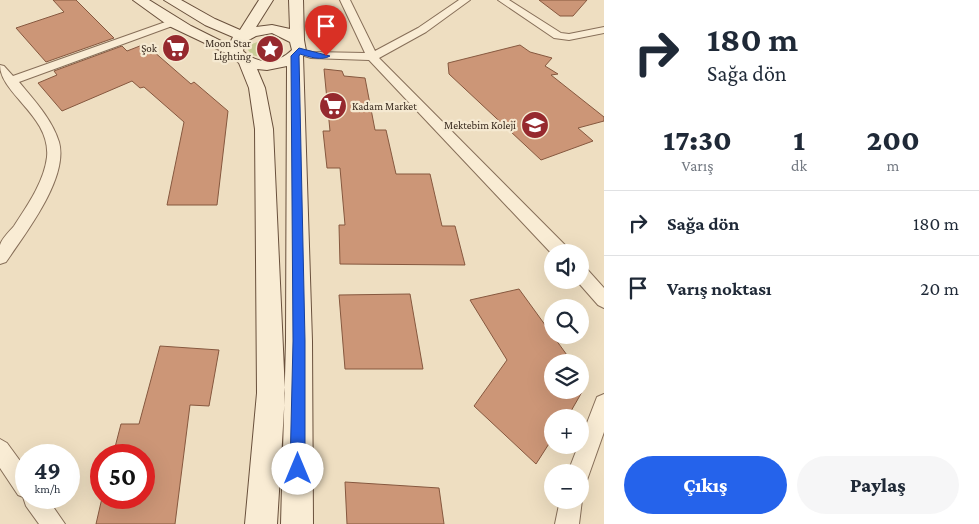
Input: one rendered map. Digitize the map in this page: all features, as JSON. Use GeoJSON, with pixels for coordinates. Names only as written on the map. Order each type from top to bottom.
{"type":"FeatureCollection","features":[{"type":"Feature","properties":{"kind":"main road"},"geometry":{"type":"LineString","coordinates":[[140,0],[172,23],[241,57],[267,66],[288,61],[297,49]]}},
{"type":"Feature","properties":{"kind":"main road"},"geometry":{"type":"LineString","coordinates":[[171,0],[210,22],[243,36]]}},
{"type":"Feature","properties":{"kind":"main road"},"geometry":{"type":"LineString","coordinates":[[243,36],[266,0]]}},
{"type":"Feature","properties":{"kind":"main road"},"geometry":{"type":"LineString","coordinates":[[296,0],[299,341],[297,524]]}},
{"type":"Feature","properties":{"kind":"main road"},"geometry":{"type":"LineString","coordinates":[[261,524],[271,393],[264,129],[257,88],[241,57],[238,40],[252,32],[272,30],[291,34],[297,49]]}},
{"type":"Feature","properties":{"kind":"street"},"geometry":{"type":"LineString","coordinates":[[345,0],[372,57],[402,86],[430,120],[553,244]]}},
{"type":"Feature","properties":{"kind":"street"},"geometry":{"type":"LineString","coordinates":[[297,49],[311,55],[372,57],[422,30],[465,0]]}},
{"type":"Feature","properties":{"kind":"street"},"geometry":{"type":"LineString","coordinates":[[503,0],[558,36],[570,37],[604,30]]}},
{"type":"Feature","properties":{"kind":"street"},"geometry":{"type":"LineString","coordinates":[[11,81],[172,23]]}},
{"type":"Feature","properties":{"kind":"street"},"geometry":{"type":"LineString","coordinates":[[0,68],[41,118],[53,145],[50,175],[33,211],[0,257]]}},
{"type":"Feature","properties":{"kind":"street"},"geometry":{"type":"LineString","coordinates":[[589,283],[604,300]]}},
{"type":"Feature","properties":{"kind":"street"},"geometry":{"type":"LineString","coordinates":[[582,464],[604,404]]}},
{"type":"Feature","properties":{"kind":"street"},"geometry":{"type":"LineString","coordinates":[[0,450],[15,471]]}},
{"type":"Feature","properties":{"kind":"street"},"geometry":{"type":"LineString","coordinates":[[42,509],[53,524]]}},
{"type":"Feature","properties":{"kind":"street"},"geometry":{"type":"LineString","coordinates":[[567,524],[570,509]]}},
{"type":"Feature","properties":{"kind":"green space"},"geometry":{"type":"Polygon","coordinates":[[[266,39],[280,43],[283,49],[282,52],[269,59],[252,55],[248,50],[252,44],[266,39]]]}},
{"type":"Feature","properties":{"kind":"building"},"geometry":{"type":"Polygon","coordinates":[[[53,0],[76,0],[114,38],[46,62],[16,28],[64,12],[53,0]]]}},
{"type":"Feature","properties":{"kind":"building"},"geometry":{"type":"Polygon","coordinates":[[[539,0],[587,0],[573,16],[560,16],[539,0]]]}},
{"type":"Feature","properties":{"kind":"building"},"geometry":{"type":"Polygon","coordinates":[[[145,44],[191,84],[194,82],[228,111],[217,205],[167,205],[184,122],[144,87],[140,88],[132,81],[62,111],[38,83],[57,75],[54,71],[122,46],[127,51],[145,44]]]}},
{"type":"Feature","properties":{"kind":"building"},"geometry":{"type":"Polygon","coordinates":[[[520,45],[530,52],[552,58],[545,66],[558,74],[551,75],[604,117],[604,121],[578,128],[593,141],[541,160],[449,74],[448,63],[520,45]]]}},
{"type":"Feature","properties":{"kind":"building"},"geometry":{"type":"Polygon","coordinates":[[[324,69],[342,71],[344,76],[365,78],[375,130],[386,130],[396,174],[430,174],[442,226],[455,226],[465,265],[340,264],[339,225],[345,225],[340,168],[327,168],[323,131],[330,131],[324,69]]]}},
{"type":"Feature","properties":{"kind":"building"},"geometry":{"type":"Polygon","coordinates":[[[519,289],[544,323],[544,344],[559,344],[566,354],[544,354],[544,399],[578,399],[572,409],[544,409],[544,452],[536,464],[474,406],[507,360],[470,300],[519,289]]]}},
{"type":"Feature","properties":{"kind":"building"},"geometry":{"type":"Polygon","coordinates":[[[410,294],[423,369],[345,369],[339,295],[410,294]]]}},
{"type":"Feature","properties":{"kind":"building"},"geometry":{"type":"Polygon","coordinates":[[[160,346],[219,350],[209,406],[190,405],[175,524],[96,524],[99,509],[155,509],[155,444],[116,444],[121,424],[139,424],[160,346]]]}},
{"type":"Feature","properties":{"kind":"building"},"geometry":{"type":"Polygon","coordinates":[[[345,482],[439,488],[444,524],[347,524],[345,482]]]}},
{"type":"Feature","properties":{"kind":"place","name":"Şok"},"geometry":{"type":"Point","coordinates":[176,48]}},
{"type":"Feature","properties":{"kind":"place","name":"Moon Star Lighting"},"geometry":{"type":"Point","coordinates":[270,49]}},
{"type":"Feature","properties":{"kind":"place","name":"Kadam Market"},"geometry":{"type":"Point","coordinates":[333,106]}},
{"type":"Feature","properties":{"kind":"place","name":"Mektebim Koleji"},"geometry":{"type":"Point","coordinates":[535,125]}},
{"type":"Feature","properties":{"kind":"route"},"geometry":{"type":"LineString","coordinates":[[298,469],[299,341],[295,56],[299,51],[311,55],[326,56]]}}]}
